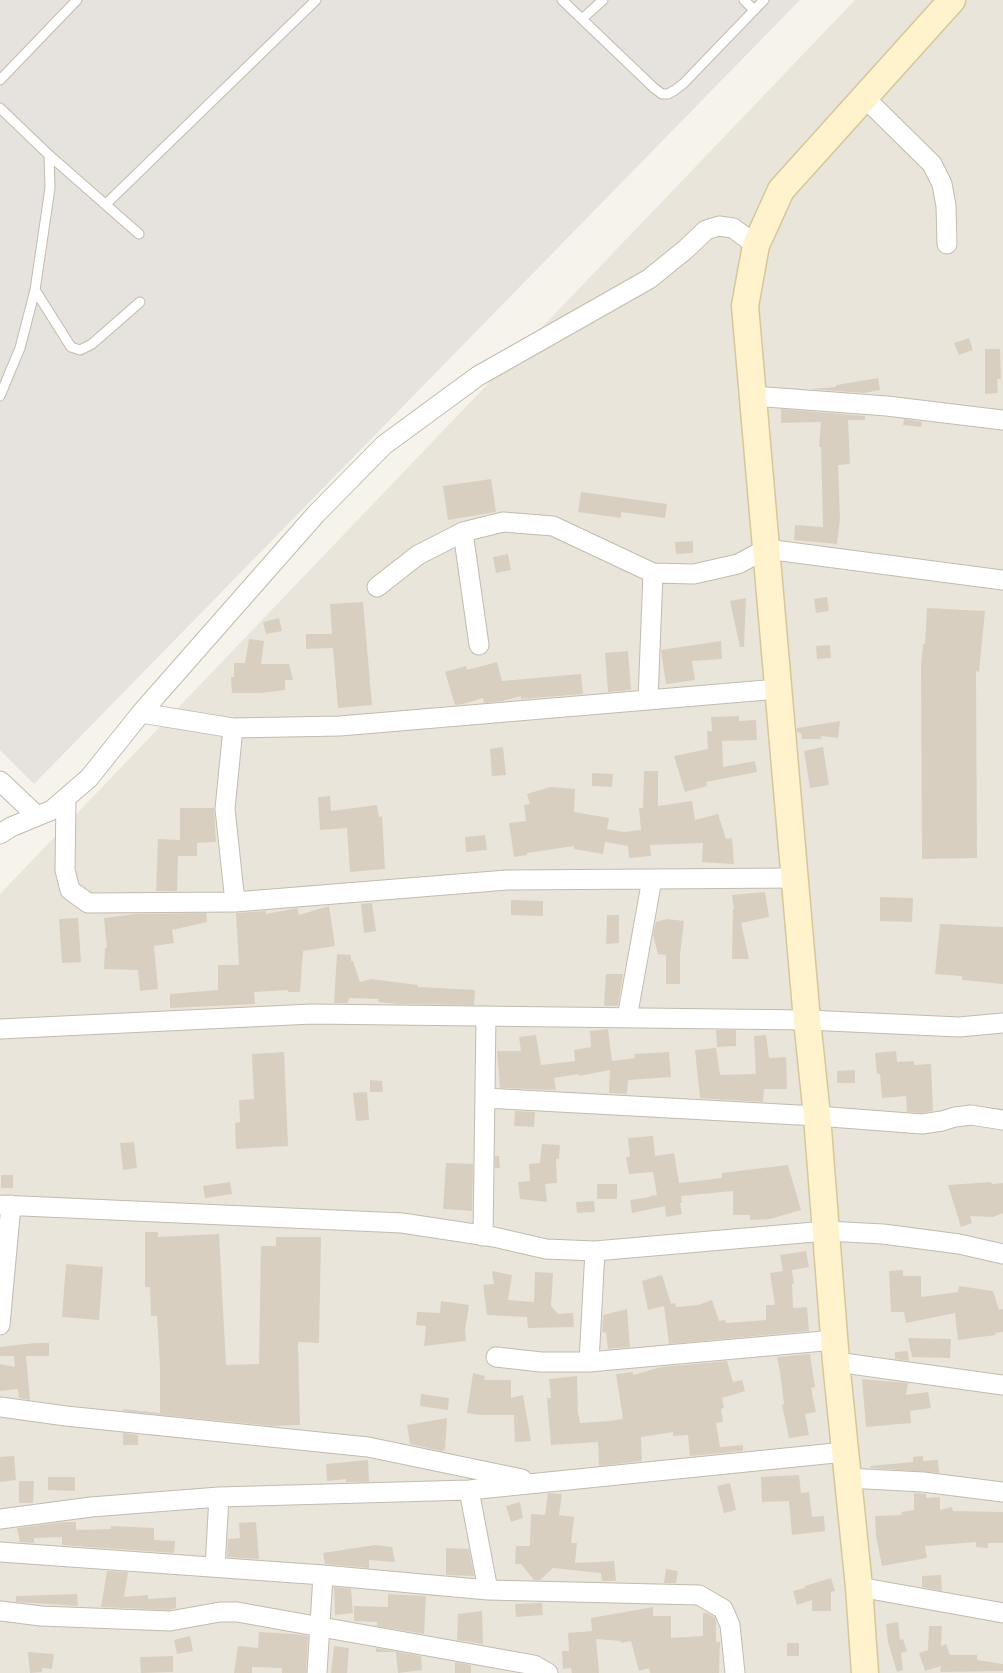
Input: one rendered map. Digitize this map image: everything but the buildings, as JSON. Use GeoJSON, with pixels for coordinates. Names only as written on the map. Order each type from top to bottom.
{"type":"FeatureCollection","features":[{"type":"Feature","properties":{"kind":"street"},"geometry":{"type":"LineString","coordinates":[[865,1673],[859,1587],[836,1351],[818,1116],[807,1020],[745,306],[756,244],[781,190],[952,0]]}},
{"type":"Feature","properties":{"kind":"street"},"geometry":{"type":"LineString","coordinates":[[864,97],[932,164],[942,184],[946,206],[947,244]]}},
{"type":"Feature","properties":{"kind":"street"},"geometry":{"type":"LineString","coordinates":[[0,834],[10,827],[52,810],[89,778],[141,713],[316,514],[384,445],[478,376],[649,279],[706,230],[719,226],[733,228],[756,244]]}},
{"type":"Feature","properties":{"kind":"street"},"geometry":{"type":"LineString","coordinates":[[753,396],[887,406],[1003,420]]}},
{"type":"Feature","properties":{"kind":"street"},"geometry":{"type":"LineString","coordinates":[[377,587],[418,555],[464,532],[503,522],[553,526],[653,573],[694,574],[738,564],[766,549],[1003,580]]}},
{"type":"Feature","properties":{"kind":"street"},"geometry":{"type":"LineString","coordinates":[[464,532],[479,645]]}},
{"type":"Feature","properties":{"kind":"street"},"geometry":{"type":"LineString","coordinates":[[648,700],[653,573]]}},
{"type":"Feature","properties":{"kind":"street"},"geometry":{"type":"LineString","coordinates":[[141,713],[233,728],[340,726],[778,689]]}},
{"type":"Feature","properties":{"kind":"street"},"geometry":{"type":"LineString","coordinates":[[233,728],[225,809],[236,902]]}},
{"type":"Feature","properties":{"kind":"street"},"geometry":{"type":"LineString","coordinates":[[0,781],[37,816]]}},
{"type":"Feature","properties":{"kind":"street"},"geometry":{"type":"LineString","coordinates":[[66,798],[65,870],[70,890],[88,903],[236,902],[508,880],[795,878]]}},
{"type":"Feature","properties":{"kind":"street"},"geometry":{"type":"LineString","coordinates":[[627,1018],[652,879]]}},
{"type":"Feature","properties":{"kind":"street"},"geometry":{"type":"LineString","coordinates":[[0,1028],[312,1014],[807,1020],[959,1027],[1003,1023]]}},
{"type":"Feature","properties":{"kind":"street"},"geometry":{"type":"LineString","coordinates":[[483,1236],[486,1016]]}},
{"type":"Feature","properties":{"kind":"street"},"geometry":{"type":"LineString","coordinates":[[485,1098],[818,1116],[922,1124],[971,1115],[1003,1120]]}},
{"type":"Feature","properties":{"kind":"street"},"geometry":{"type":"LineString","coordinates":[[0,1325],[6,1205],[402,1224],[546,1248],[595,1251],[826,1231],[883,1234],[950,1242],[1003,1254]]}},
{"type":"Feature","properties":{"kind":"street"},"geometry":{"type":"LineString","coordinates":[[589,1362],[595,1251]]}},
{"type":"Feature","properties":{"kind":"street"},"geometry":{"type":"LineString","coordinates":[[496,1357],[541,1362],[589,1362],[836,1351],[1003,1385]]}},
{"type":"Feature","properties":{"kind":"street"},"geometry":{"type":"LineString","coordinates":[[0,1407],[66,1416],[368,1447],[542,1483]]}},
{"type":"Feature","properties":{"kind":"street"},"geometry":{"type":"LineString","coordinates":[[0,1520],[91,1507],[219,1497],[469,1490],[845,1452]]}},
{"type":"Feature","properties":{"kind":"street"},"geometry":{"type":"LineString","coordinates":[[847,1478],[923,1482],[1003,1492]]}},
{"type":"Feature","properties":{"kind":"street"},"geometry":{"type":"LineString","coordinates":[[469,1490],[488,1590]]}},
{"type":"Feature","properties":{"kind":"street"},"geometry":{"type":"LineString","coordinates":[[215,1567],[219,1497]]}},
{"type":"Feature","properties":{"kind":"street"},"geometry":{"type":"LineString","coordinates":[[0,1552],[323,1575],[488,1590],[699,1595],[722,1609],[730,1624],[735,1673]]}},
{"type":"Feature","properties":{"kind":"street"},"geometry":{"type":"LineString","coordinates":[[317,1673],[323,1575]]}},
{"type":"Feature","properties":{"kind":"street"},"geometry":{"type":"LineString","coordinates":[[859,1587],[1003,1613]]}},
{"type":"Feature","properties":{"kind":"street"},"geometry":{"type":"LineString","coordinates":[[0,1610],[41,1616],[170,1621],[220,1612],[237,1612],[534,1665],[548,1673]]}},
{"type":"Feature","properties":{"kind":"lane"},"geometry":{"type":"LineString","coordinates":[[0,80],[77,0]]}},
{"type":"Feature","properties":{"kind":"lane"},"geometry":{"type":"LineString","coordinates":[[106,204],[316,0]]}},
{"type":"Feature","properties":{"kind":"lane"},"geometry":{"type":"LineString","coordinates":[[562,0],[662,94],[668,94],[684,82],[764,0]]}},
{"type":"Feature","properties":{"kind":"lane"},"geometry":{"type":"LineString","coordinates":[[582,19],[603,0]]}},
{"type":"Feature","properties":{"kind":"lane"},"geometry":{"type":"LineString","coordinates":[[744,0],[754,10]]}},
{"type":"Feature","properties":{"kind":"lane"},"geometry":{"type":"LineString","coordinates":[[0,108],[49,156],[138,234]]}},
{"type":"Feature","properties":{"kind":"lane"},"geometry":{"type":"LineString","coordinates":[[0,396],[20,348],[35,290],[50,188],[49,156]]}},
{"type":"Feature","properties":{"kind":"lane"},"geometry":{"type":"LineString","coordinates":[[35,290],[71,347],[80,350],[92,344],[140,302]]}},
{"type":"Feature","properties":{"kind":"shaded area"},"geometry":{"type":"Polygon","coordinates":[[[0,0],[800,0],[34,784],[0,750],[0,0]]]}},
{"type":"Feature","properties":{"kind":"shaded area"},"geometry":{"type":"Polygon","coordinates":[[[855,0],[1003,0],[1003,1673],[0,1673],[0,894],[855,0]]]}}]}
